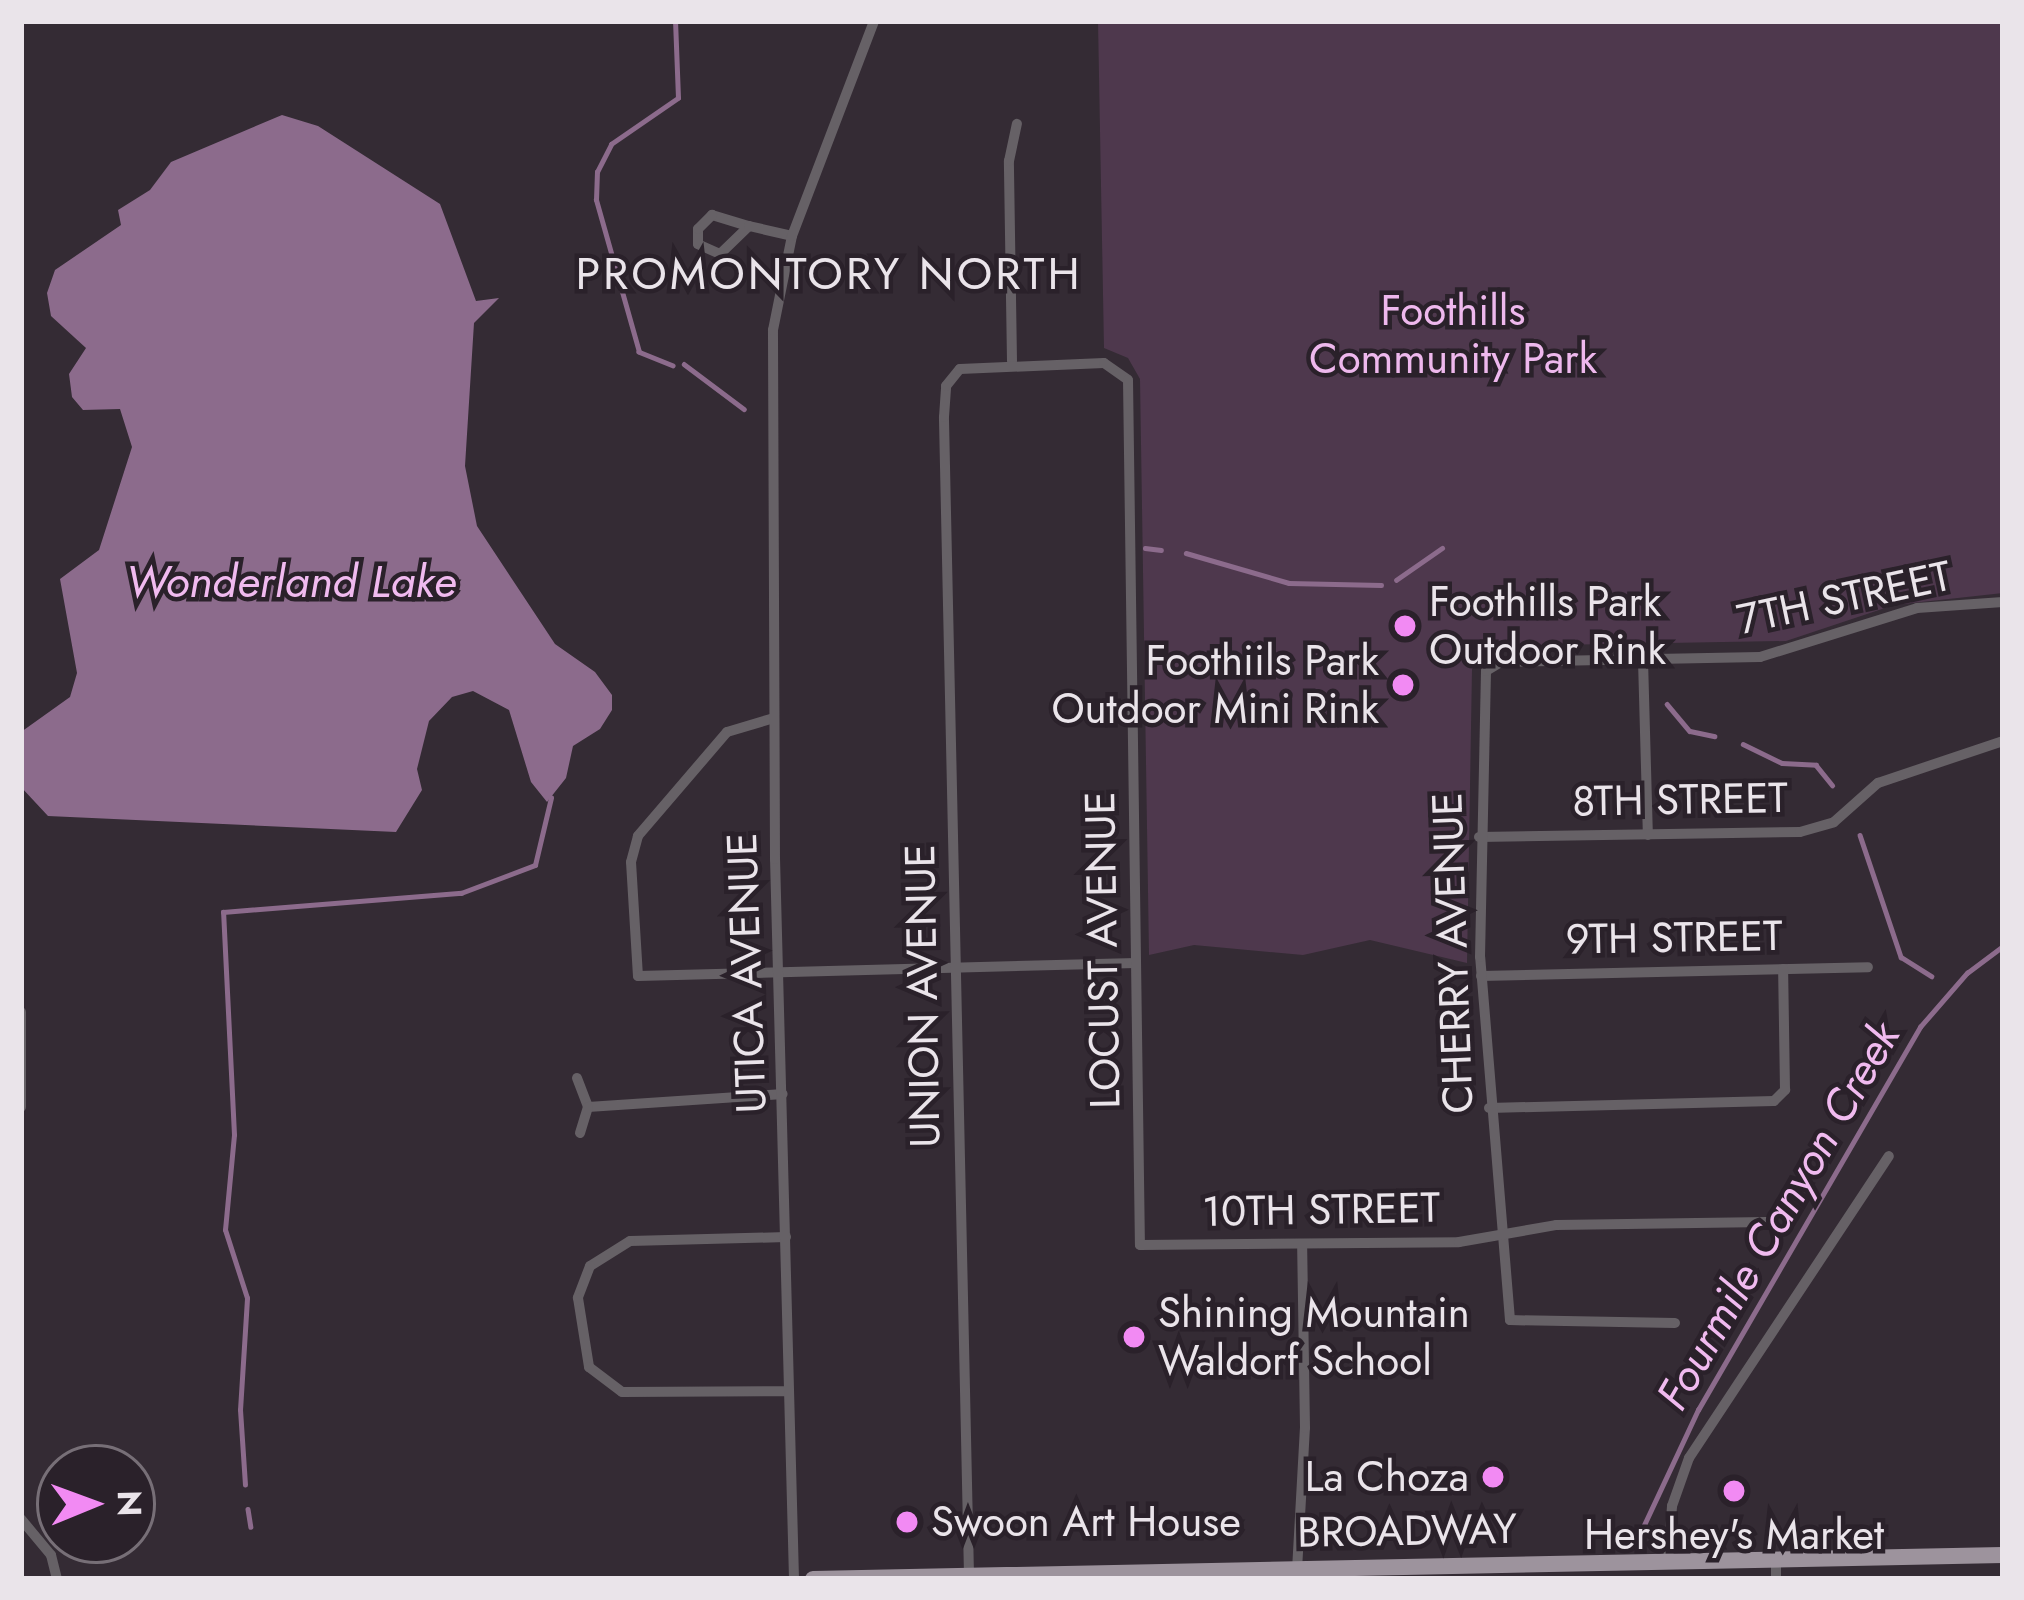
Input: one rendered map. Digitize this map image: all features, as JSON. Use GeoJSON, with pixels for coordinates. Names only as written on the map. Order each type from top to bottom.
{"type":"FeatureCollection","features":[{"type":"Feature","properties":{"kind":"main road","name":"BROADWAY"},"geometry":{"type":"LineString","coordinates":[[813,1579],[2003,1555]]}},
{"type":"Feature","properties":{"kind":"street"},"geometry":{"type":"LineString","coordinates":[[749,226],[720,254],[698,244],[698,229],[712,215],[792,236],[874,21]]}},
{"type":"Feature","properties":{"kind":"street"},"geometry":{"type":"LineString","coordinates":[[1012,362],[1009,161],[1017,124]]}},
{"type":"Feature","properties":{"kind":"street","name":"UTICA AVENUE"},"geometry":{"type":"LineString","coordinates":[[792,236],[779,285],[773,364],[773,718],[794,1579]]}},
{"type":"Feature","properties":{"kind":"street","name":"LOCUST AVENUE"},"geometry":{"type":"LineString","coordinates":[[1012,362],[1122,368],[1141,1245]]}},
{"type":"Feature","properties":{"kind":"street","name":"UNION AVENUE"},"geometry":{"type":"LineString","coordinates":[[969,1575],[944,417],[953,374],[1012,362]]}},
{"type":"Feature","properties":{"kind":"street","name":"7TH STREET"},"geometry":{"type":"LineString","coordinates":[[1486,671],[1502,662],[1793,652],[1917,608],[2003,602]]}},
{"type":"Feature","properties":{"kind":"street"},"geometry":{"type":"LineString","coordinates":[[1642,660],[1648,836]]}},
{"type":"Feature","properties":{"kind":"street","name":"CHERRY AVENUE"},"geometry":{"type":"LineString","coordinates":[[1486,671],[1479,837],[1481,976],[1500,1233],[1514,1325],[1675,1323]]}},
{"type":"Feature","properties":{"kind":"street"},"geometry":{"type":"LineString","coordinates":[[773,718],[728,732],[638,836],[631,862],[638,976],[1136,963]]}},
{"type":"Feature","properties":{"kind":"street","name":"8TH STREET"},"geometry":{"type":"LineString","coordinates":[[1479,837],[1648,836],[1821,827],[1878,783],[2003,741]]}},
{"type":"Feature","properties":{"kind":"street","name":"9TH STREET"},"geometry":{"type":"LineString","coordinates":[[1481,976],[1868,967]]}},
{"type":"Feature","properties":{"kind":"street"},"geometry":{"type":"LineString","coordinates":[[1489,1108],[1767,1102],[1782,1096],[1783,969]]}},
{"type":"Feature","properties":{"kind":"street"},"geometry":{"type":"LineString","coordinates":[[21,1012],[21,1107]]}},
{"type":"Feature","properties":{"kind":"street"},"geometry":{"type":"LineString","coordinates":[[577,1078],[588,1107],[580,1133]]}},
{"type":"Feature","properties":{"kind":"street"},"geometry":{"type":"LineString","coordinates":[[588,1107],[783,1094]]}},
{"type":"Feature","properties":{"kind":"street"},"geometry":{"type":"LineString","coordinates":[[1668,1562],[1672,1506],[1689,1458],[1889,1156]]}},
{"type":"Feature","properties":{"kind":"street","name":"10TH STREET"},"geometry":{"type":"LineString","coordinates":[[1141,1245],[1459,1242],[1500,1233],[1767,1222]]}},
{"type":"Feature","properties":{"kind":"street"},"geometry":{"type":"LineString","coordinates":[[786,1238],[631,1241],[601,1254],[578,1298],[589,1367],[622,1391],[788,1391]]}},
{"type":"Feature","properties":{"kind":"street"},"geometry":{"type":"LineString","coordinates":[[1297,1570],[1302,1244]]}},
{"type":"Feature","properties":{"kind":"street"},"geometry":{"type":"LineString","coordinates":[[21,1519],[51,1555],[56,1579]]}},
{"type":"Feature","properties":{"kind":"street"},"geometry":{"type":"LineString","coordinates":[[1776,1559],[1776,1579]]}},
{"type":"Feature","properties":{"kind":"green space","name":"Foothills Community Park"},"geometry":{"type":"Polygon","coordinates":[[[1098,21],[2003,21],[2003,593],[1894,605],[1786,641],[1496,646],[1472,669],[1467,963],[1370,940],[1303,955],[1194,945],[1149,955],[1140,379],[1128,358],[1104,348],[1098,21]]]}},
{"type":"Feature","properties":{"kind":"water","name":"Wonderland Lake"},"geometry":{"type":"Polygon","coordinates":[[[282,115],[318,126],[440,204],[476,301],[499,298],[474,323],[465,466],[477,526],[555,644],[595,672],[612,695],[612,710],[600,729],[573,746],[566,778],[547,802],[531,782],[509,710],[473,691],[452,697],[429,721],[417,769],[422,790],[396,832],[48,816],[21,787],[21,732],[70,697],[77,673],[60,579],[99,550],[132,447],[120,409],[83,410],[72,397],[69,374],[86,348],[51,316],[47,293],[55,270],[121,225],[118,210],[150,190],[171,162],[282,115]]]}},
{"type":"Feature","properties":{"kind":"waterway"},"geometry":{"type":"LineString","coordinates":[[673,366],[639,352],[596,200],[597,172],[611,144],[678,98],[675,21]]}},
{"type":"Feature","properties":{"kind":"waterway"},"geometry":{"type":"LineString","coordinates":[[684,364],[744,409]]}},
{"type":"Feature","properties":{"kind":"waterway"},"geometry":{"type":"LineString","coordinates":[[1145,548],[1161,550]]}},
{"type":"Feature","properties":{"kind":"waterway"},"geometry":{"type":"LineString","coordinates":[[1396,580],[1442,548]]}},
{"type":"Feature","properties":{"kind":"waterway"},"geometry":{"type":"LineString","coordinates":[[1186,553],[1289,583],[1381,585]]}},
{"type":"Feature","properties":{"kind":"waterway"},"geometry":{"type":"LineString","coordinates":[[1667,704],[1690,731],[1714,736]]}},
{"type":"Feature","properties":{"kind":"waterway"},"geometry":{"type":"LineString","coordinates":[[1743,744],[1782,763],[1816,765],[1832,785]]}},
{"type":"Feature","properties":{"kind":"waterway"},"geometry":{"type":"LineString","coordinates":[[245,1485],[240,1410],[247,1298],[225,1230],[234,1135],[223,912],[461,893],[535,865],[551,798]]}},
{"type":"Feature","properties":{"kind":"waterway"},"geometry":{"type":"LineString","coordinates":[[1860,835],[1901,957],[1931,976]]}},
{"type":"Feature","properties":{"kind":"waterway","name":"Fourmile Canyon Creek"},"geometry":{"type":"LineString","coordinates":[[1637,1540],[1698,1410],[1920,1027],[1967,973],[2003,946]]}},
{"type":"Feature","properties":{"kind":"waterway"},"geometry":{"type":"LineString","coordinates":[[248,1509],[251,1527]]}},
{"type":"Feature","properties":{"kind":"place","name":"Foothills Park Outdoor Rink"},"geometry":{"type":"Point","coordinates":[1405,626]}},
{"type":"Feature","properties":{"kind":"place","name":"Foothiils Park Outdoor Mini Rink"},"geometry":{"type":"Point","coordinates":[1403,685]}},
{"type":"Feature","properties":{"kind":"place","name":"Shining Mountain Waldorf School"},"geometry":{"type":"Point","coordinates":[1134,1337]}},
{"type":"Feature","properties":{"kind":"place","name":"La Choza"},"geometry":{"type":"Point","coordinates":[1493,1477]}},
{"type":"Feature","properties":{"kind":"place","name":"Hershey's Market"},"geometry":{"type":"Point","coordinates":[1734,1491]}},
{"type":"Feature","properties":{"kind":"place","name":"Swoon Art House"},"geometry":{"type":"Point","coordinates":[907,1522]}},
{"type":"Feature","properties":{"kind":"district","name":"PROMONTORY NORTH"},"geometry":{"type":"Point","coordinates":[829,274]}}]}
